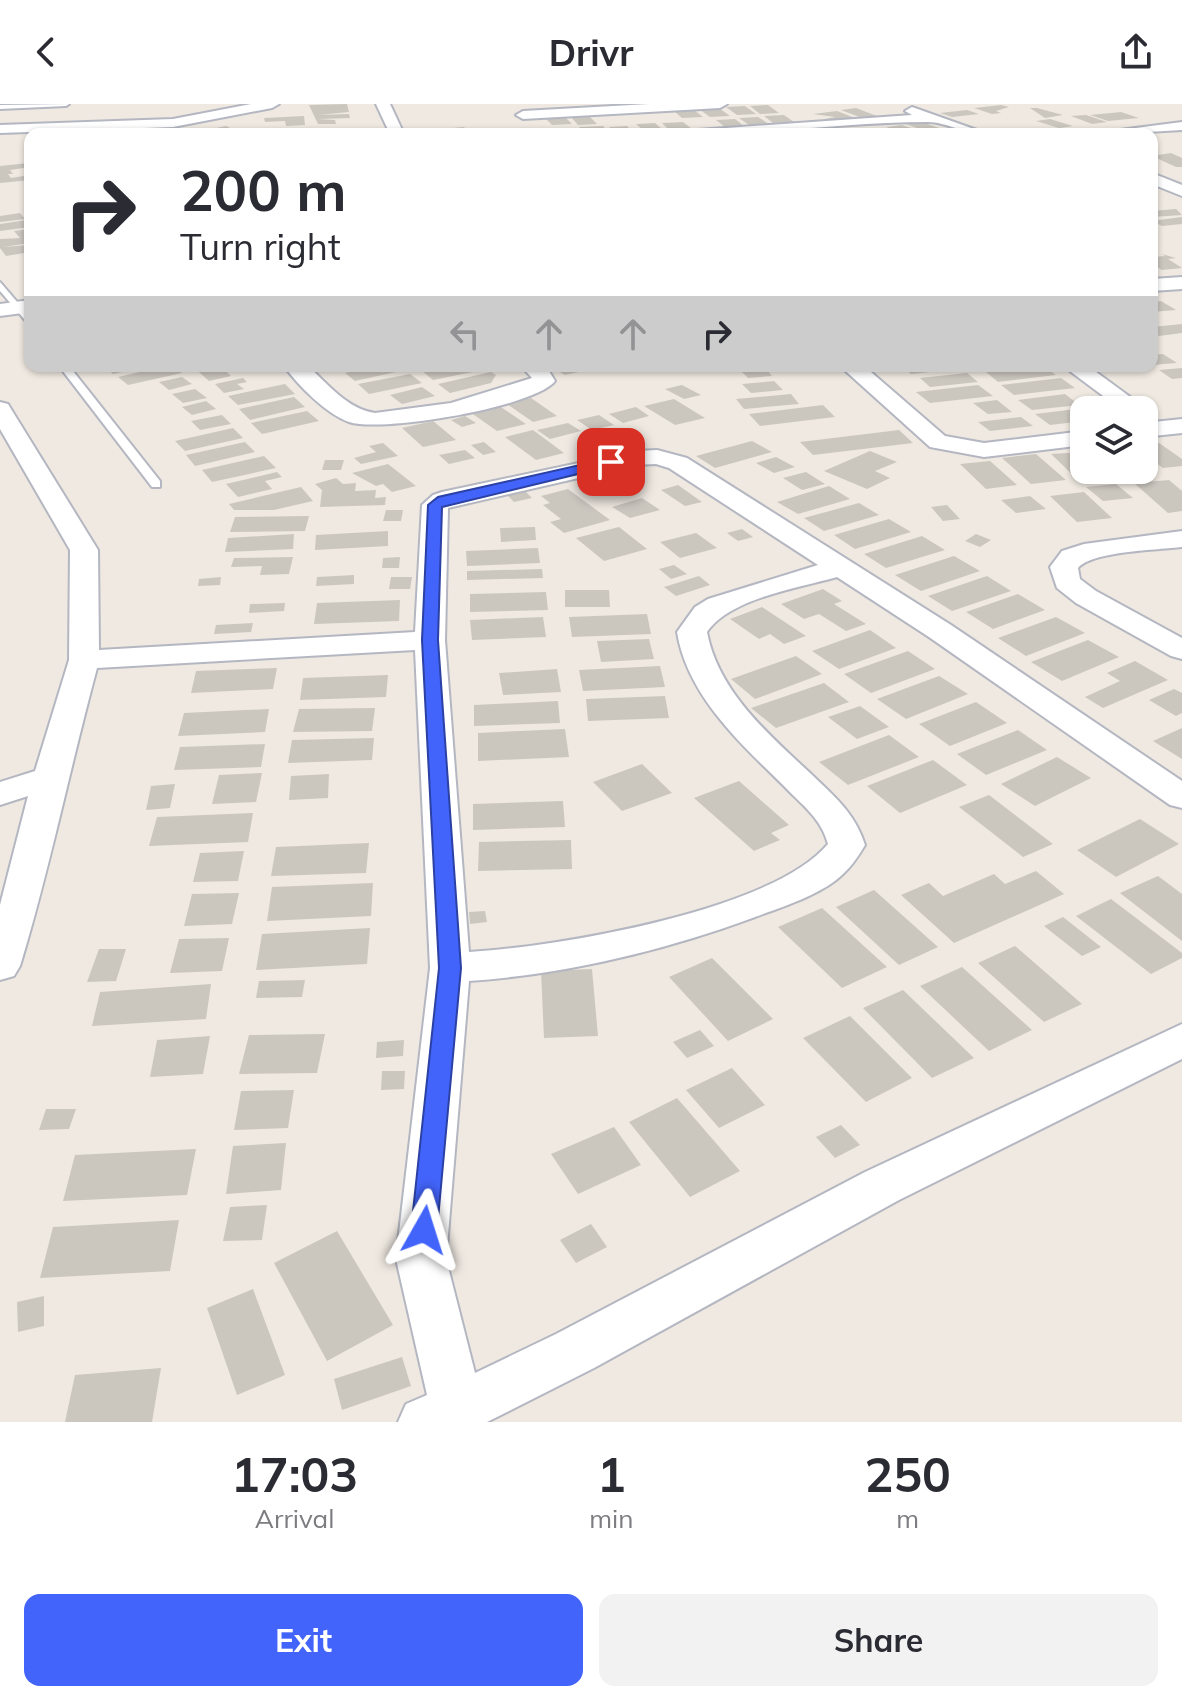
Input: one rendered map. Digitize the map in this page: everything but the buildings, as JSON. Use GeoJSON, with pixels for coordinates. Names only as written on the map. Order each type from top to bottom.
{"type":"FeatureCollection","features":[{"type":"Feature","properties":{"kind":"street"},"geometry":{"type":"LineString","coordinates":[[87,128],[173,123],[272,104]]}},
{"type":"Feature","properties":{"kind":"street"},"geometry":{"type":"LineString","coordinates":[[383,104],[394,128]]}},
{"type":"Feature","properties":{"kind":"street"},"geometry":{"type":"LineString","coordinates":[[512,104],[535,128]]}},
{"type":"Feature","properties":{"kind":"street"},"geometry":{"type":"LineString","coordinates":[[523,115],[720,104]]}},
{"type":"Feature","properties":{"kind":"street"},"geometry":{"type":"LineString","coordinates":[[893,104],[962,128]]}},
{"type":"Feature","properties":{"kind":"street"},"geometry":{"type":"LineString","coordinates":[[785,128],[931,118]]}},
{"type":"Feature","properties":{"kind":"street"},"geometry":{"type":"LineString","coordinates":[[173,123],[185,128]]}},
{"type":"Feature","properties":{"kind":"street"},"geometry":{"type":"LineString","coordinates":[[1158,129],[1182,126]]}},
{"type":"Feature","properties":{"kind":"street"},"geometry":{"type":"LineString","coordinates":[[0,129],[24,130]]}},
{"type":"Feature","properties":{"kind":"street"},"geometry":{"type":"LineString","coordinates":[[1158,179],[1182,179]]}},
{"type":"Feature","properties":{"kind":"street"},"geometry":{"type":"LineString","coordinates":[[1158,180],[1182,191]]}},
{"type":"Feature","properties":{"kind":"street"},"geometry":{"type":"LineString","coordinates":[[1158,285],[1179,285]]}},
{"type":"Feature","properties":{"kind":"street"},"geometry":{"type":"LineString","coordinates":[[302,372],[354,417],[376,420],[462,406],[519,392],[544,381],[540,372]]}},
{"type":"Feature","properties":{"kind":"street"},"geometry":{"type":"LineString","coordinates":[[858,372],[938,442],[984,450],[1070,440]]}},
{"type":"Feature","properties":{"kind":"street"},"geometry":{"type":"LineString","coordinates":[[1083,372],[1117,396]]}},
{"type":"Feature","properties":{"kind":"street"},"geometry":{"type":"LineString","coordinates":[[0,966],[28,878],[50,777],[84,660],[84,550],[1,411]]}},
{"type":"Feature","properties":{"kind":"street"},"geometry":{"type":"LineString","coordinates":[[1182,797],[940,631],[678,463],[657,457],[611,462],[442,500],[435,505],[430,640],[450,968],[421,1259],[441,1416],[677,1297],[882,1186],[1182,1040]]}},
{"type":"Feature","properties":{"kind":"street"},"geometry":{"type":"LineString","coordinates":[[1182,539],[1094,550],[1072,557],[1064,567],[1067,582],[1086,597],[1182,650]]}},
{"type":"Feature","properties":{"kind":"street"},"geometry":{"type":"LineString","coordinates":[[450,968],[507,964],[645,939],[778,895],[829,867],[847,845],[839,821],[761,745],[705,678],[694,651],[694,631],[702,615],[727,603],[838,568]]}},
{"type":"Feature","properties":{"kind":"street"},"geometry":{"type":"LineString","coordinates":[[84,660],[430,640]]}},
{"type":"Feature","properties":{"kind":"street"},"geometry":{"type":"LineString","coordinates":[[0,794],[50,777]]}},
{"type":"Feature","properties":{"kind":"lane"},"geometry":{"type":"LineString","coordinates":[[0,107],[66,104]]}},
{"type":"Feature","properties":{"kind":"lane"},"geometry":{"type":"LineString","coordinates":[[0,285],[20,312]]}},
{"type":"Feature","properties":{"kind":"lane"},"geometry":{"type":"LineString","coordinates":[[69,372],[156,484]]}},
{"type":"Feature","properties":{"kind":"route"},"geometry":{"type":"LineString","coordinates":[[424,1230],[450,968],[430,640],[435,505],[442,500],[611,462]]}}]}
